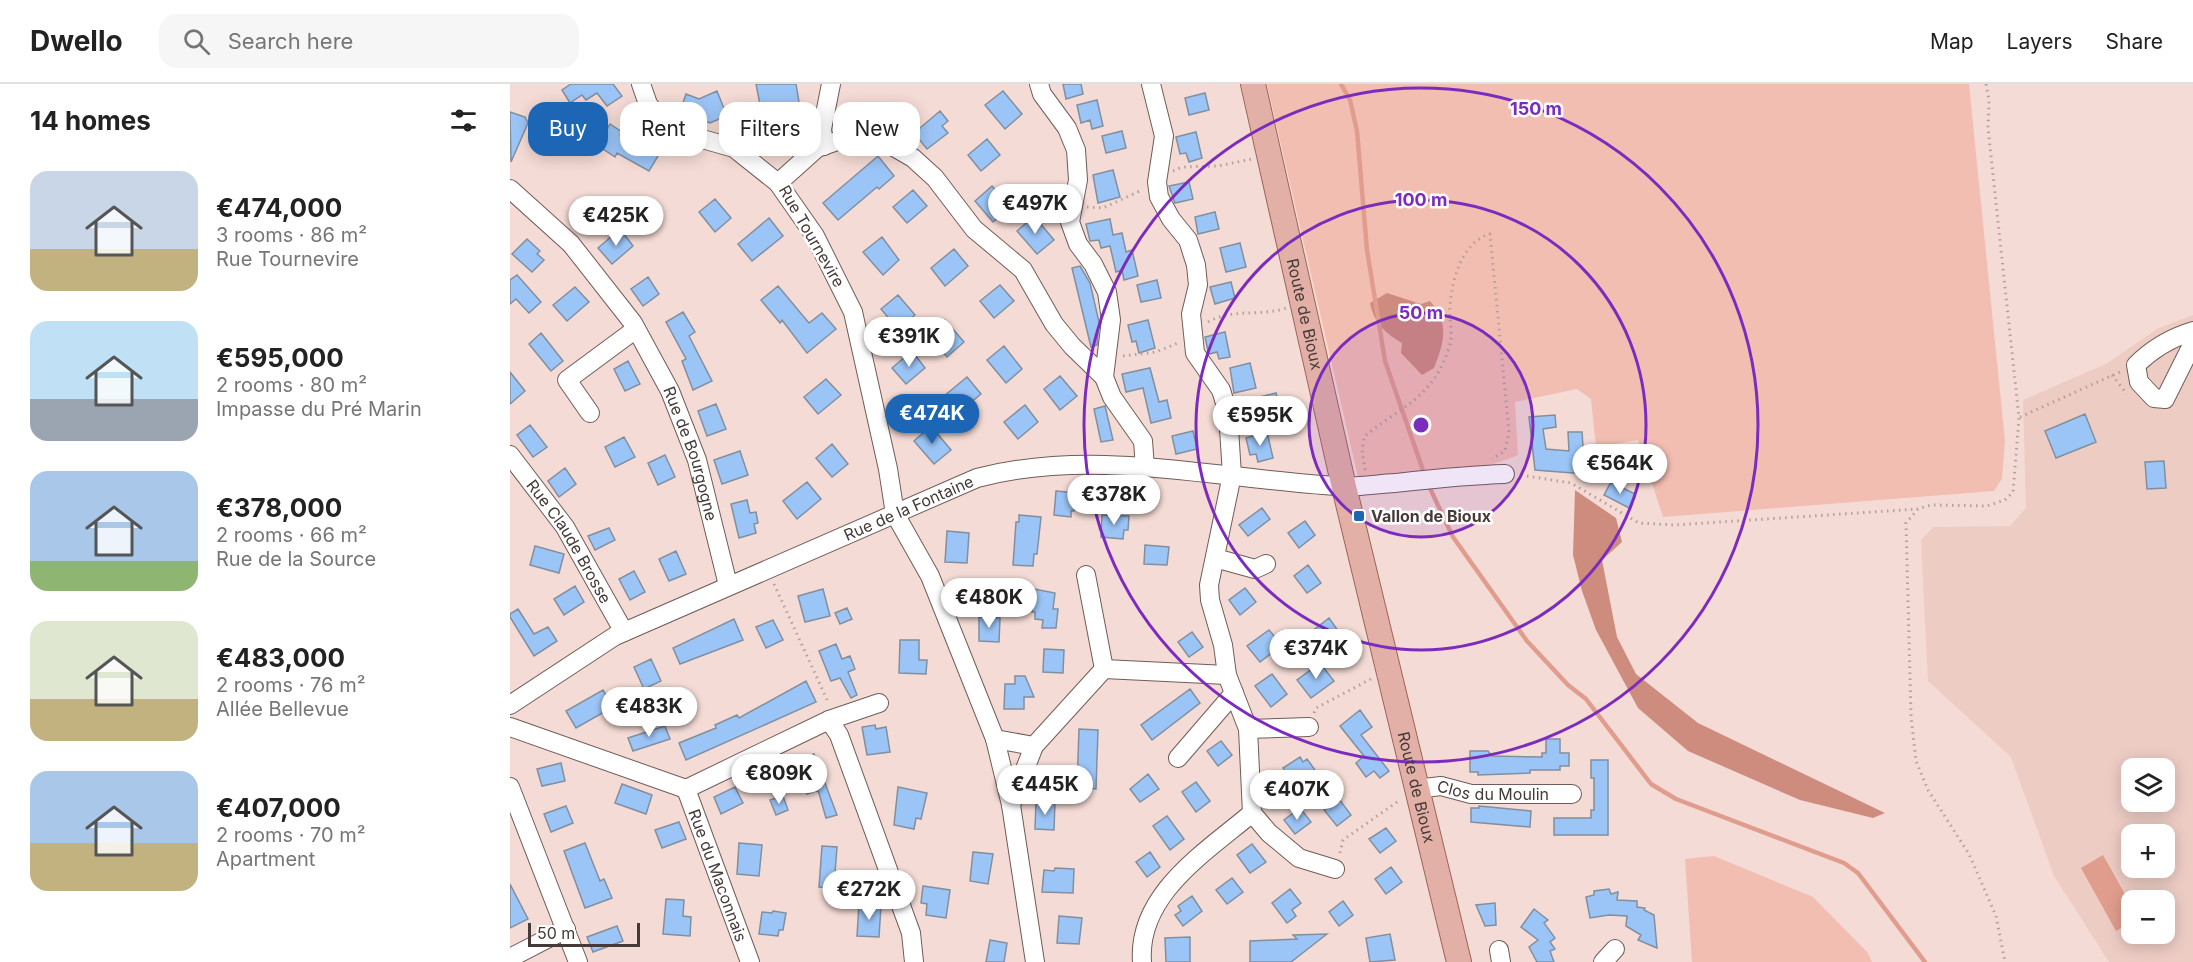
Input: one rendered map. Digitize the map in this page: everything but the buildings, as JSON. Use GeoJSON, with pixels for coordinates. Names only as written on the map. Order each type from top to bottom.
{"type":"FeatureCollection","features":[{"type":"Feature","properties":{"kind":"main road","name":"Route de Bioux"},"geometry":{"type":"LineString","coordinates":[[1253,84],[1356,486],[1388,673],[1459,962]]}},
{"type":"Feature","properties":{"kind":"street"},"geometry":{"type":"LineString","coordinates":[[641,84],[648,104],[667,129],[734,148],[778,183]]}},
{"type":"Feature","properties":{"kind":"street"},"geometry":{"type":"LineString","coordinates":[[824,146],[822,129],[831,84]]}},
{"type":"Feature","properties":{"kind":"street"},"geometry":{"type":"LineString","coordinates":[[1038,84],[1042,94],[1067,128],[1076,150],[1078,180],[1070,222],[1078,243],[1093,264],[1107,292],[1111,320],[1104,377],[1112,397],[1143,441],[1144,468]]}},
{"type":"Feature","properties":{"kind":"street"},"geometry":{"type":"LineString","coordinates":[[1150,84],[1164,136],[1157,182],[1159,197],[1171,219],[1188,240],[1196,265],[1198,285],[1191,314],[1191,339],[1195,353],[1221,390],[1228,413],[1232,475],[1209,585],[1210,600],[1223,645],[1227,675],[1248,729],[1252,813],[1269,833],[1299,858],[1335,869]]}},
{"type":"Feature","properties":{"kind":"street","name":"Rue Tournevire"},"geometry":{"type":"LineString","coordinates":[[895,514],[888,469],[853,312],[814,236],[778,183],[817,148],[840,140],[870,139],[887,143],[913,158],[935,178],[974,229],[1023,270],[1054,324],[1072,346],[1104,377]]}},
{"type":"Feature","properties":{"kind":"street","name":"Rue de Bourgogne"},"geometry":{"type":"LineString","coordinates":[[510,189],[571,244],[636,329],[670,391],[697,460],[728,585]]}},
{"type":"Feature","properties":{"kind":"street"},"geometry":{"type":"LineString","coordinates":[[590,413],[567,381],[636,329]]}},
{"type":"Feature","properties":{"kind":"street"},"geometry":{"type":"LineString","coordinates":[[2193,331],[2173,337],[2150,351],[2136,365],[2139,382],[2154,398],[2165,399],[2193,343]]}},
{"type":"Feature","properties":{"kind":"street","name":"Rue Claude Brosse"},"geometry":{"type":"LineString","coordinates":[[510,454],[565,527],[624,632]]}},
{"type":"Feature","properties":{"kind":"street","name":"Rue de la Fontaine"},"geometry":{"type":"LineString","coordinates":[[510,705],[624,632],[766,568],[977,478],[1003,471],[1043,465],[1076,464],[1356,486],[1505,474]]}},
{"type":"Feature","properties":{"kind":"street"},"geometry":{"type":"LineString","coordinates":[[895,514],[930,576],[995,739],[1011,805],[1035,962]]}},
{"type":"Feature","properties":{"kind":"street"},"geometry":{"type":"LineString","coordinates":[[1215,558],[1255,569],[1266,564]]}},
{"type":"Feature","properties":{"kind":"street"},"geometry":{"type":"LineString","coordinates":[[1086,575],[1104,669]]}},
{"type":"Feature","properties":{"kind":"street"},"geometry":{"type":"LineString","coordinates":[[1104,669],[1227,675]]}},
{"type":"Feature","properties":{"kind":"street"},"geometry":{"type":"LineString","coordinates":[[1011,805],[1034,746],[1104,669]]}},
{"type":"Feature","properties":{"kind":"street"},"geometry":{"type":"LineString","coordinates":[[1178,758],[1234,693]]}},
{"type":"Feature","properties":{"kind":"street"},"geometry":{"type":"LineString","coordinates":[[510,727],[686,789],[829,720],[879,703]]}},
{"type":"Feature","properties":{"kind":"street"},"geometry":{"type":"LineString","coordinates":[[829,720],[839,735],[911,933],[914,962]]}},
{"type":"Feature","properties":{"kind":"street"},"geometry":{"type":"LineString","coordinates":[[1248,729],[1309,726]]}},
{"type":"Feature","properties":{"kind":"street"},"geometry":{"type":"LineString","coordinates":[[995,739],[1034,746]]}},
{"type":"Feature","properties":{"kind":"street","name":"Clos du Moulin"},"geometry":{"type":"LineString","coordinates":[[1416,789],[1441,786],[1471,794],[1572,794]]}},
{"type":"Feature","properties":{"kind":"street"},"geometry":{"type":"LineString","coordinates":[[510,787],[579,962]]}},
{"type":"Feature","properties":{"kind":"street","name":"Rue du Maconnais"},"geometry":{"type":"LineString","coordinates":[[686,789],[750,962]]}},
{"type":"Feature","properties":{"kind":"street"},"geometry":{"type":"LineString","coordinates":[[1142,962],[1140,941],[1148,917],[1176,878],[1252,813]]}},
{"type":"Feature","properties":{"kind":"street"},"geometry":{"type":"LineString","coordinates":[[510,958],[566,929]]}},
{"type":"Feature","properties":{"kind":"path"},"geometry":{"type":"LineString","coordinates":[[1505,474],[1571,483],[1639,523],[1675,525],[1918,509],[1931,505],[1988,506],[2006,500],[2013,492],[2019,418],[1988,128],[1989,100],[1986,84]]}},
{"type":"Feature","properties":{"kind":"path"},"geometry":{"type":"LineString","coordinates":[[1356,486],[1364,437],[1420,397],[1440,370],[1451,340],[1450,306],[1454,278],[1472,245],[1478,238],[1490,234],[1509,445],[1505,451],[1472,475]]}},
{"type":"Feature","properties":{"kind":"path"},"geometry":{"type":"LineString","coordinates":[[2019,418],[2136,365]]}},
{"type":"Feature","properties":{"kind":"path"},"geometry":{"type":"LineString","coordinates":[[1918,509],[1906,523],[1911,716],[1916,761],[1928,790],[1969,854],[1996,916],[2005,962]]}},
{"type":"Feature","properties":{"kind":"path"},"geometry":{"type":"LineString","coordinates":[[766,568],[829,702],[829,720]]}},
{"type":"Feature","properties":{"kind":"path"},"geometry":{"type":"LineString","coordinates":[[1309,726],[1316,708],[1388,673]]}},
{"type":"Feature","properties":{"kind":"path"},"geometry":{"type":"LineString","coordinates":[[1335,869],[1343,840],[1416,789]]}},
{"type":"Feature","properties":{"kind":"shaded area"},"geometry":{"type":"Polygon","coordinates":[[[1267,84],[1969,84],[2005,441],[2002,479],[1994,491],[1663,517],[1638,440],[1596,447],[1591,399],[1577,389],[1515,402],[1518,455],[1480,467],[1440,474],[1358,477],[1267,84]]]}},
{"type":"Feature","properties":{"kind":"shaded area"},"geometry":{"type":"Polygon","coordinates":[[[1387,293],[1421,304],[1430,301],[1440,317],[1443,333],[1440,350],[1434,368],[1422,375],[1401,353],[1402,343],[1385,331],[1374,316],[1370,303],[1387,293]]]}},
{"type":"Feature","properties":{"kind":"shaded area"},"geometry":{"type":"Polygon","coordinates":[[[2193,315],[2193,962],[2109,962],[2054,876],[2011,757],[1928,681],[1921,540],[1934,527],[2010,526],[2026,508],[2023,400],[2106,364],[2157,329],[2193,315]]]}},
{"type":"Feature","properties":{"kind":"shaded area"},"geometry":{"type":"Polygon","coordinates":[[[1575,490],[1616,518],[1622,542],[1602,560],[1617,637],[1636,674],[1698,723],[1885,813],[1873,818],[1800,800],[1688,751],[1638,708],[1596,630],[1582,591],[1573,555],[1575,490]]]}},
{"type":"Feature","properties":{"kind":"shaded area"},"geometry":{"type":"Polygon","coordinates":[[[2103,855],[2123,890],[2121,928],[2116,931],[2081,868],[2103,855]]]}},
{"type":"Feature","properties":{"kind":"shaded area"},"geometry":{"type":"Polygon","coordinates":[[[1714,856],[1813,897],[1868,953],[1872,962],[1692,962],[1685,859],[1714,856]]]}},
{"type":"Feature","properties":{"kind":"waterway"},"geometry":{"type":"LineString","coordinates":[[1341,84],[1350,100],[1357,131],[1367,250],[1385,361],[1425,476]]}},
{"type":"Feature","properties":{"kind":"waterway"},"geometry":{"type":"LineString","coordinates":[[1428,484],[1453,537],[1527,641],[1568,685],[1586,699],[1651,784],[1676,799],[1844,863],[1858,873],[1925,962]]}},
{"type":"Feature","properties":{"kind":"place","name":"Vallon de Bioux"},"geometry":{"type":"Point","coordinates":[1359,516]}}]}
